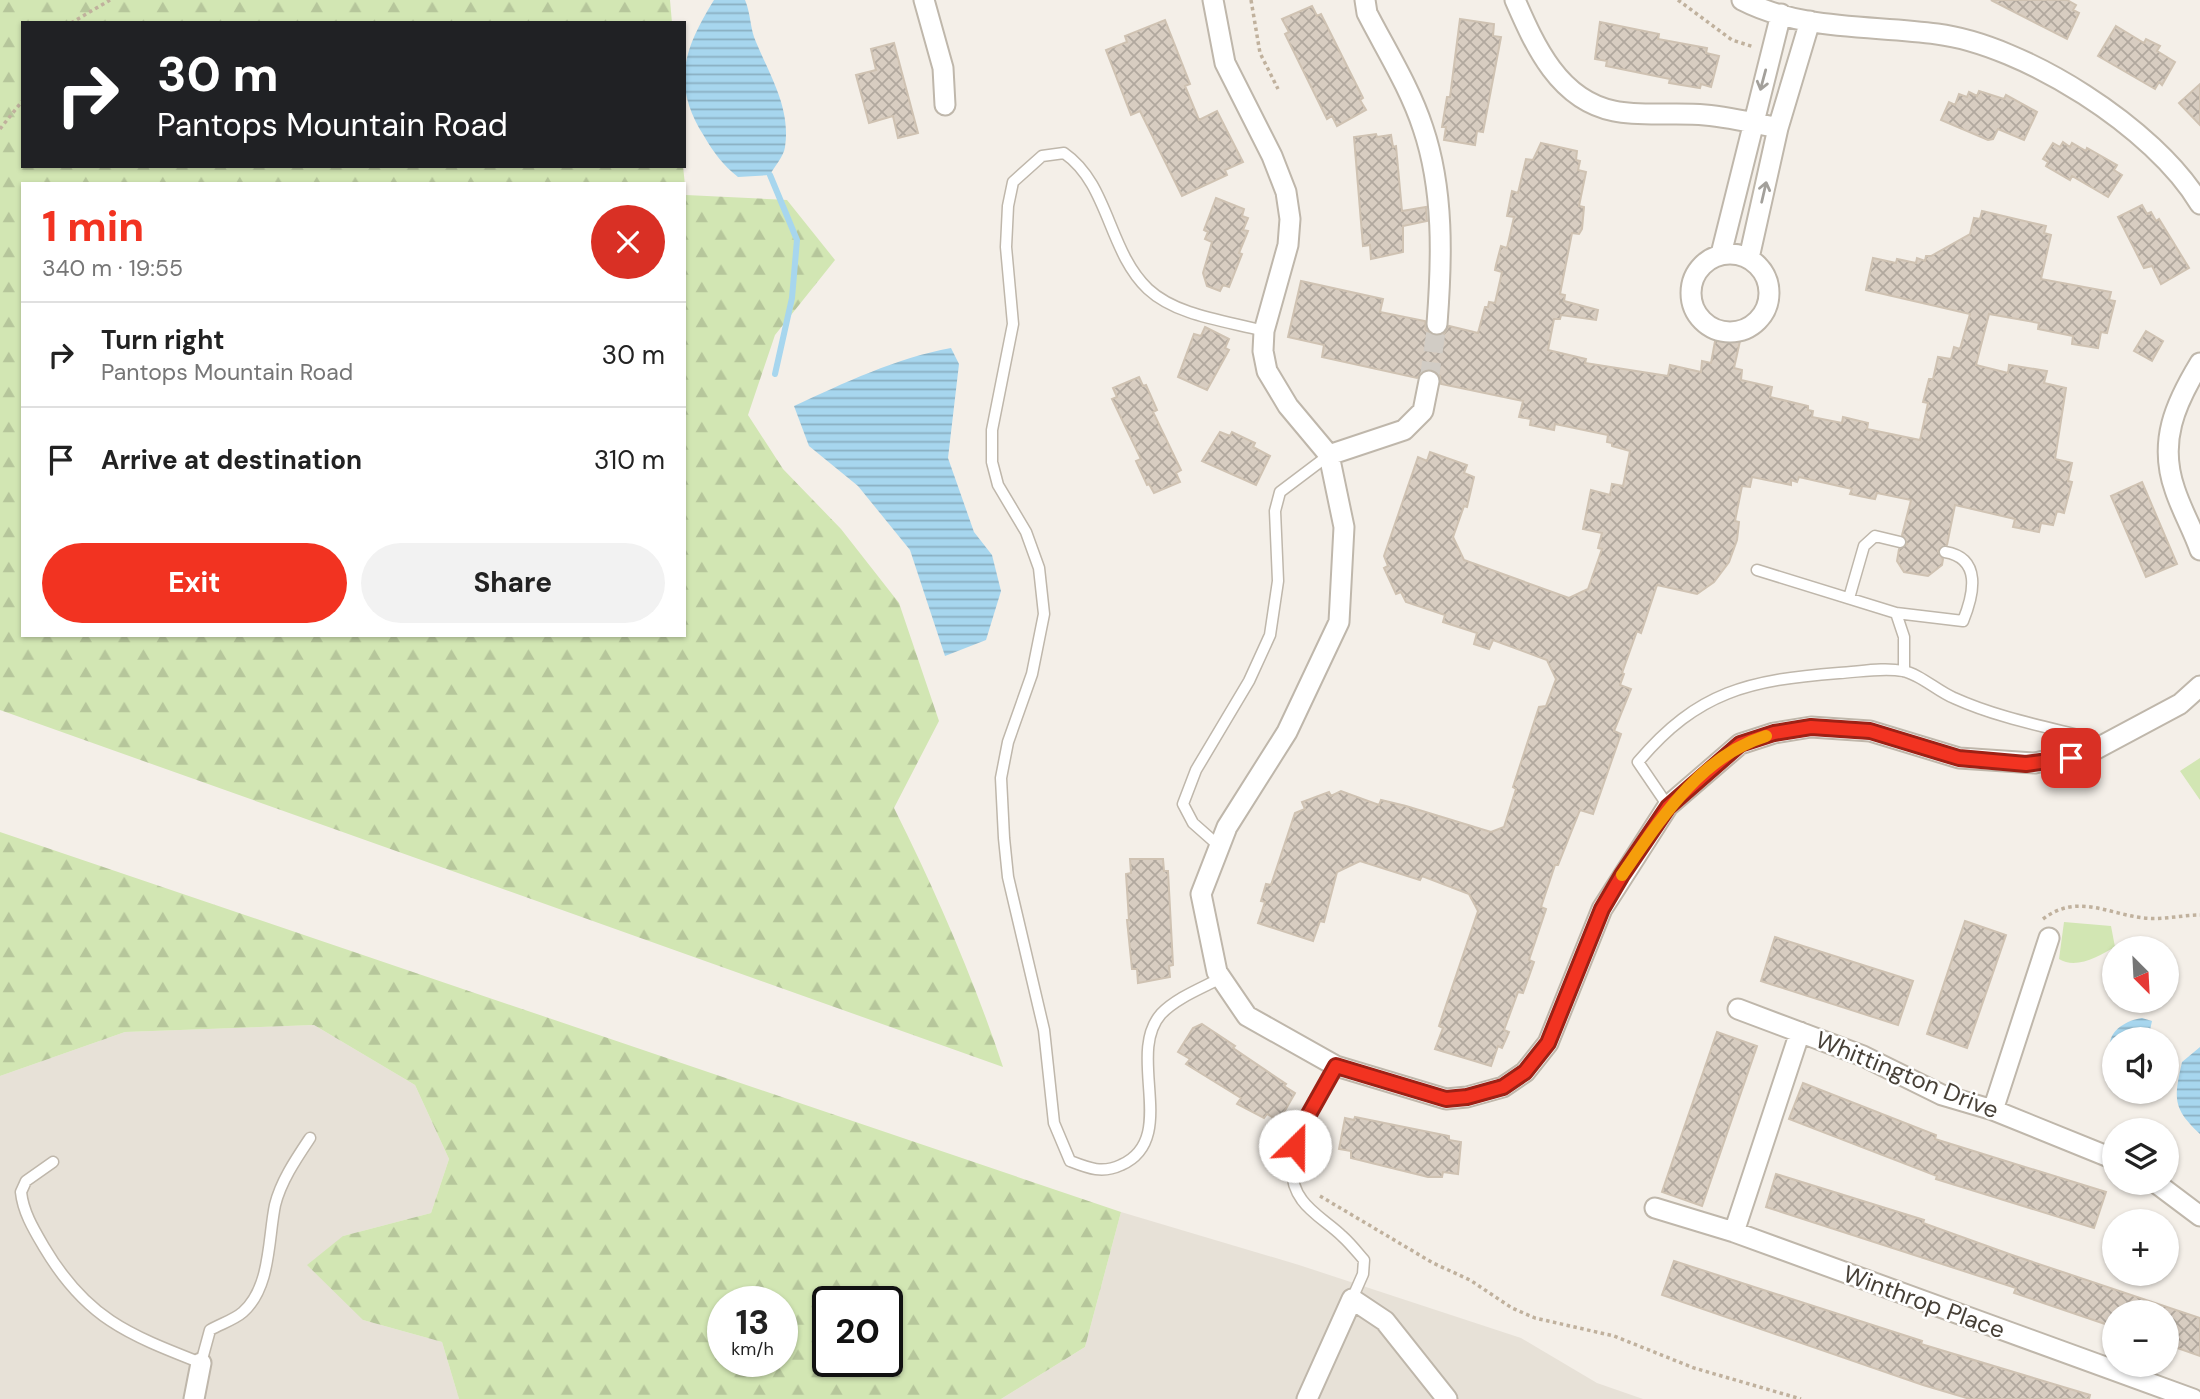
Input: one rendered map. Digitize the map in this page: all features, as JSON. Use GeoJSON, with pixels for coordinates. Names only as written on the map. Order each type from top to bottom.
{"type":"FeatureCollection","features":[{"type":"Feature","properties":{"kind":"street"},"geometry":{"type":"LineString","coordinates":[[923,0],[943,68],[945,105]]}},
{"type":"Feature","properties":{"kind":"street"},"geometry":{"type":"LineString","coordinates":[[1213,0],[1225,63],[1272,156],[1286,192],[1290,219],[1288,245],[1264,331],[1262,351],[1272,382],[1329,455],[1344,527],[1339,622],[1287,732],[1227,827],[1201,894],[1217,972],[1247,1016],[1336,1066],[1446,1099],[1467,1097],[1503,1087],[1525,1072],[1548,1043],[1602,909],[1668,807],[1740,744],[1774,733],[1811,727],[1870,731],[1959,758],[2026,764],[2071,758],[2094,750],[2180,704],[2200,686]]}},
{"type":"Feature","properties":{"kind":"street"},"geometry":{"type":"LineString","coordinates":[[1365,0],[1367,13],[1423,127],[1434,167],[1442,256],[1437,324]]}},
{"type":"Feature","properties":{"kind":"street"},"geometry":{"type":"LineString","coordinates":[[1516,0],[1535,47],[1572,91],[1593,105],[1613,111],[1704,114],[1778,128]]}},
{"type":"Feature","properties":{"kind":"street"},"geometry":{"type":"LineString","coordinates":[[1742,0],[1810,21],[1938,34],[1982,44],[2017,57],[2138,132],[2169,161],[2200,204]]}},
{"type":"Feature","properties":{"kind":"street"},"geometry":{"type":"LineString","coordinates":[[1721,254],[1781,14]]}},
{"type":"Feature","properties":{"kind":"street"},"geometry":{"type":"LineString","coordinates":[[1749,258],[1778,128],[1810,21]]}},
{"type":"Feature","properties":{"kind":"street"},"geometry":{"type":"LineString","coordinates":[[1721,254],[1749,258],[1766,279],[1767,305],[1750,326],[1724,331],[1700,319],[1690,294],[1699,268],[1721,254]]}},
{"type":"Feature","properties":{"kind":"street"},"geometry":{"type":"LineString","coordinates":[[2200,363],[2181,395],[2167,438],[2175,489],[2200,550]]}},
{"type":"Feature","properties":{"kind":"street"},"geometry":{"type":"LineString","coordinates":[[1329,455],[1404,430],[1423,411],[1429,381]]}},
{"type":"Feature","properties":{"kind":"street"},"geometry":{"type":"LineString","coordinates":[[1993,1110],[2042,932]]}},
{"type":"Feature","properties":{"kind":"street","name":"Whittington Drive"},"geometry":{"type":"LineString","coordinates":[[1738,1009],[1863,1056],[1942,1095],[1993,1110],[2102,1154]]}},
{"type":"Feature","properties":{"kind":"street"},"geometry":{"type":"LineString","coordinates":[[1734,1233],[1800,1032]]}},
{"type":"Feature","properties":{"kind":"street"},"geometry":{"type":"LineString","coordinates":[[2172,1195],[2200,1216]]}},
{"type":"Feature","properties":{"kind":"street","name":"Winthrop Place"},"geometry":{"type":"LineString","coordinates":[[1655,1208],[1734,1233],[2193,1399]]}},
{"type":"Feature","properties":{"kind":"street"},"geometry":{"type":"LineString","coordinates":[[1307,1399],[1352,1299],[1385,1321],[1447,1399]]}},
{"type":"Feature","properties":{"kind":"street"},"geometry":{"type":"LineString","coordinates":[[194,1399],[201,1363]]}},
{"type":"Feature","properties":{"kind":"lane"},"geometry":{"type":"LineString","coordinates":[[1221,978],[1161,1014],[1154,1028],[1148,1053],[1150,1105],[1146,1142],[1135,1159],[1112,1170],[1092,1170],[1070,1161],[1054,1123],[1044,1030],[1008,877],[1004,838],[1001,778],[1008,742],[1032,674],[1044,614],[1039,568],[1026,532],[998,485],[992,462],[992,430],[1013,324],[1006,247],[1008,206],[1013,182],[1042,156],[1064,153],[1081,165],[1111,229],[1148,289],[1173,306],[1264,331]]}},
{"type":"Feature","properties":{"kind":"lane"},"geometry":{"type":"LineString","coordinates":[[1219,846],[1193,823],[1183,804],[1196,770],[1249,681],[1269,635],[1278,581],[1275,511],[1280,492],[1329,455]]}},
{"type":"Feature","properties":{"kind":"lane"},"geometry":{"type":"LineString","coordinates":[[1849,598],[1864,546],[1875,536],[1900,542]]}},
{"type":"Feature","properties":{"kind":"lane"},"geometry":{"type":"LineString","coordinates":[[1757,570],[1896,613],[1963,621],[1970,602],[1973,579],[1967,561],[1956,554],[1945,552]]}},
{"type":"Feature","properties":{"kind":"lane"},"geometry":{"type":"LineString","coordinates":[[1896,613],[1904,638],[1904,671]]}},
{"type":"Feature","properties":{"kind":"lane"},"geometry":{"type":"LineString","coordinates":[[1668,807],[1638,761],[1658,738],[1692,709],[1736,687],[1809,676],[1904,671],[1963,702],[2006,717],[2086,737],[2094,750]]}},
{"type":"Feature","properties":{"kind":"lane"},"geometry":{"type":"LineString","coordinates":[[1336,1066],[1299,1132],[1292,1160],[1295,1182],[1302,1200],[1345,1238],[1364,1260],[1363,1274],[1352,1299]]}},
{"type":"Feature","properties":{"kind":"lane"},"geometry":{"type":"LineString","coordinates":[[53,1162],[26,1181],[21,1192],[34,1231],[57,1269],[80,1298],[118,1327],[201,1363],[210,1329],[241,1314],[251,1304],[259,1288],[276,1203],[287,1174],[310,1138]]}},
{"type":"Feature","properties":{"kind":"path"},"geometry":{"type":"LineString","coordinates":[[74,21],[110,0]]}},
{"type":"Feature","properties":{"kind":"path"},"geometry":{"type":"LineString","coordinates":[[1251,0],[1260,53],[1278,89]]}},
{"type":"Feature","properties":{"kind":"path"},"geometry":{"type":"LineString","coordinates":[[1678,0],[1732,40],[1760,48]]}},
{"type":"Feature","properties":{"kind":"path"},"geometry":{"type":"LineString","coordinates":[[0,129],[21,103]]}},
{"type":"Feature","properties":{"kind":"path"},"geometry":{"type":"LineString","coordinates":[[2042,932],[2051,913],[2070,906],[2089,906],[2145,919],[2200,915]]}},
{"type":"Feature","properties":{"kind":"path"},"geometry":{"type":"LineString","coordinates":[[1295,1182],[1433,1263],[1460,1274],[1511,1308],[1535,1318],[1614,1336],[1695,1368],[1801,1399]]}},
{"type":"Feature","properties":{"kind":"shaded area"},"geometry":{"type":"Polygon","coordinates":[[[314,1025],[415,1085],[449,1159],[431,1213],[343,1236],[363,1320],[442,1342],[459,1399],[0,1399],[0,1076],[125,1032],[314,1025]]]}},
{"type":"Feature","properties":{"kind":"shaded area"},"geometry":{"type":"Polygon","coordinates":[[[1121,1212],[1299,1265],[1521,1338],[1597,1383],[1643,1399],[1001,1399],[1085,1347],[1121,1212]]]}},
{"type":"Feature","properties":{"kind":"green space"},"geometry":{"type":"Polygon","coordinates":[[[0,0],[670,0],[672,21],[21,21],[21,168],[683,168],[685,182],[21,182],[21,637],[686,637],[686,195],[787,200],[835,260],[775,335],[748,415],[783,469],[841,529],[899,603],[939,721],[894,808],[953,935],[1003,1067],[0,710],[0,0]]]}},
{"type":"Feature","properties":{"kind":"green space"},"geometry":{"type":"Polygon","coordinates":[[[2200,758],[2200,800],[2180,771],[2200,758]]]}},
{"type":"Feature","properties":{"kind":"green space"},"geometry":{"type":"Polygon","coordinates":[[[0,832],[1121,1212],[1085,1347],[1001,1399],[459,1399],[442,1342],[363,1320],[307,1265],[343,1236],[431,1213],[449,1159],[415,1085],[314,1025],[125,1032],[0,1076],[0,832]]]}},
{"type":"Feature","properties":{"kind":"green space"},"geometry":{"type":"Polygon","coordinates":[[[2064,922],[2111,926],[2113,936],[2102,936],[2102,954],[2073,963],[2059,959],[2064,922]]]}},
{"type":"Feature","properties":{"kind":"water"},"geometry":{"type":"Polygon","coordinates":[[[714,0],[745,0],[754,37],[778,93],[785,119],[785,147],[770,175],[738,177],[719,158],[694,117],[687,100],[686,63],[714,0]]]}},
{"type":"Feature","properties":{"kind":"water"},"geometry":{"type":"Polygon","coordinates":[[[951,348],[959,364],[948,458],[974,532],[992,555],[1001,591],[986,640],[945,656],[910,550],[858,486],[809,446],[794,406],[890,365],[951,348]]]}},
{"type":"Feature","properties":{"kind":"water"},"geometry":{"type":"Polygon","coordinates":[[[2142,1018],[2152,1021],[2151,1027],[2120,1027],[2142,1018]]]}},
{"type":"Feature","properties":{"kind":"water"},"geometry":{"type":"Polygon","coordinates":[[[2200,1047],[2200,1134],[2184,1117],[2179,1104],[2182,1062],[2200,1047]]]}},
{"type":"Feature","properties":{"kind":"building"},"geometry":{"type":"Polygon","coordinates":[[[1991,0],[2067,0],[2076,5],[2073,10],[2079,13],[2067,39],[1991,0]]]}},
{"type":"Feature","properties":{"kind":"building"},"geometry":{"type":"Polygon","coordinates":[[[1312,6],[1317,16],[1321,14],[1363,98],[1360,100],[1366,110],[1337,126],[1332,116],[1327,119],[1285,34],[1289,32],[1282,19],[1312,6]]]}},
{"type":"Feature","properties":{"kind":"building"},"geometry":{"type":"Polygon","coordinates":[[[1460,19],[1494,24],[1493,36],[1501,37],[1483,132],[1477,131],[1475,145],[1444,140],[1446,127],[1442,127],[1447,97],[1450,97],[1460,19]]]}},
{"type":"Feature","properties":{"kind":"building"},"geometry":{"type":"Polygon","coordinates":[[[1165,20],[1190,84],[1185,86],[1199,120],[1217,111],[1243,162],[1225,170],[1227,175],[1182,196],[1140,111],[1131,115],[1106,50],[1127,42],[1125,36],[1165,20]]]}},
{"type":"Feature","properties":{"kind":"building"},"geometry":{"type":"Polygon","coordinates":[[[1600,22],[1659,34],[1658,39],[1707,48],[1706,53],[1719,56],[1711,87],[1669,83],[1670,79],[1606,66],[1607,61],[1595,59],[1600,22]]]}},
{"type":"Feature","properties":{"kind":"building"},"geometry":{"type":"Polygon","coordinates":[[[2116,26],[2144,43],[2146,39],[2160,46],[2157,51],[2175,62],[2162,85],[2159,82],[2155,89],[2098,56],[2116,26]]]}},
{"type":"Feature","properties":{"kind":"building"},"geometry":{"type":"Polygon","coordinates":[[[894,43],[918,133],[898,138],[893,116],[869,123],[856,75],[876,70],[871,49],[894,43]]]}},
{"type":"Feature","properties":{"kind":"building"},"geometry":{"type":"Polygon","coordinates":[[[2200,84],[2200,125],[2179,103],[2200,84]]]}},
{"type":"Feature","properties":{"kind":"building"},"geometry":{"type":"Polygon","coordinates":[[[1979,91],[2004,99],[2006,95],[2037,112],[2024,140],[1998,129],[1993,139],[1988,140],[1941,120],[1949,102],[1955,105],[1959,94],[1967,97],[1969,92],[1977,96],[1979,91]]]}},
{"type":"Feature","properties":{"kind":"building"},"geometry":{"type":"Polygon","coordinates":[[[1376,134],[1377,137],[1391,135],[1393,147],[1396,146],[1402,211],[1426,207],[1427,221],[1403,226],[1403,252],[1371,259],[1370,245],[1363,246],[1354,137],[1376,134]]]}},
{"type":"Feature","properties":{"kind":"building"},"geometry":{"type":"Polygon","coordinates":[[[2063,142],[2070,147],[2072,143],[2086,151],[2087,148],[2117,165],[2114,170],[2122,175],[2108,197],[2072,176],[2070,180],[2046,166],[2048,162],[2043,159],[2053,143],[2060,147],[2063,142]]]}},
{"type":"Feature","properties":{"kind":"building"},"geometry":{"type":"Polygon","coordinates":[[[1541,143],[1577,151],[1576,160],[1580,161],[1578,170],[1586,172],[1579,206],[1584,207],[1582,229],[1579,234],[1572,233],[1560,294],[1565,295],[1564,301],[1598,310],[1596,320],[1561,315],[1560,319],[1554,319],[1548,350],[1586,359],[1585,363],[1668,376],[1670,365],[1701,372],[1702,361],[1711,363],[1716,336],[1740,341],[1734,368],[1742,370],[1741,380],[1772,387],[1770,397],[1808,406],[1808,410],[1813,411],[1812,417],[1842,423],[1843,417],[1868,423],[1867,429],[1920,440],[1928,403],[1923,402],[1929,379],[1933,379],[1938,357],[1951,359],[1954,347],[1960,349],[1970,314],[1866,290],[1873,258],[1896,263],[1897,259],[1916,263],[1917,258],[1925,261],[1926,256],[1931,256],[1970,234],[1974,218],[1980,219],[1982,211],[2046,226],[2044,233],[2051,235],[2041,279],[2111,292],[2109,300],[2115,301],[2107,333],[2101,332],[2098,348],[2072,344],[2073,336],[2038,329],[2039,323],[1989,314],[1976,365],[2008,373],[2009,365],[2047,371],[2044,383],[2066,388],[2055,459],[2072,463],[2068,481],[2072,482],[2064,513],[2057,511],[2053,525],[2041,523],[2039,532],[2013,527],[2015,519],[1955,505],[1947,545],[1938,551],[1943,559],[1942,565],[1928,576],[1904,572],[1897,561],[1899,549],[1907,544],[1902,535],[1911,500],[1877,493],[1875,499],[1869,498],[1850,494],[1852,489],[1799,477],[1797,482],[1791,480],[1791,485],[1752,477],[1750,487],[1742,486],[1735,521],[1739,522],[1737,540],[1729,562],[1714,582],[1697,594],[1657,585],[1641,633],[1637,631],[1622,673],[1624,674],[1620,685],[1631,689],[1614,731],[1621,734],[1593,814],[1580,810],[1558,865],[1555,865],[1541,907],[1546,909],[1529,960],[1534,962],[1523,993],[1518,992],[1504,1030],[1509,1032],[1502,1048],[1498,1046],[1491,1066],[1435,1049],[1443,1028],[1439,1026],[1478,911],[1469,894],[1422,876],[1420,880],[1360,861],[1337,872],[1324,922],[1320,921],[1313,941],[1258,923],[1265,902],[1261,901],[1266,884],[1271,885],[1295,813],[1305,809],[1302,802],[1329,792],[1331,796],[1341,791],[1379,805],[1381,800],[1406,806],[1491,832],[1504,827],[1516,789],[1513,787],[1539,707],[1546,706],[1556,679],[1547,660],[1493,640],[1489,649],[1474,644],[1477,633],[1443,622],[1445,615],[1406,602],[1401,592],[1396,594],[1384,568],[1388,566],[1384,556],[1418,457],[1427,461],[1430,452],[1467,465],[1464,473],[1474,477],[1467,507],[1464,506],[1453,537],[1464,560],[1569,598],[1588,589],[1602,549],[1598,548],[1602,533],[1583,529],[1591,490],[1610,495],[1612,484],[1623,486],[1630,451],[1612,446],[1612,443],[1607,442],[1608,435],[1555,424],[1554,430],[1530,425],[1531,419],[1519,417],[1523,401],[1441,384],[1440,376],[1432,369],[1424,370],[1417,378],[1322,357],[1324,345],[1288,337],[1301,281],[1383,299],[1380,312],[1425,321],[1426,330],[1435,336],[1443,335],[1449,326],[1478,333],[1485,307],[1488,307],[1489,302],[1495,303],[1502,272],[1495,270],[1496,265],[1501,246],[1507,248],[1514,217],[1507,216],[1512,191],[1518,193],[1526,159],[1533,160],[1541,143]]]}},
{"type":"Feature","properties":{"kind":"building"},"geometry":{"type":"Polygon","coordinates":[[[1216,198],[1244,209],[1242,216],[1248,218],[1243,230],[1248,231],[1239,253],[1242,254],[1229,287],[1223,285],[1220,291],[1207,286],[1203,273],[1212,242],[1205,239],[1208,232],[1204,230],[1216,198]]]}},
{"type":"Feature","properties":{"kind":"building"},"geometry":{"type":"Polygon","coordinates":[[[2142,205],[2147,214],[2151,212],[2156,221],[2159,219],[2189,268],[2161,284],[2152,266],[2144,268],[2118,217],[2142,205]]]}},
{"type":"Feature","properties":{"kind":"building"},"geometry":{"type":"Polygon","coordinates":[[[1205,327],[1229,339],[1225,348],[1229,350],[1207,390],[1178,377],[1194,334],[1201,336],[1205,327]]]}},
{"type":"Feature","properties":{"kind":"building"},"geometry":{"type":"Polygon","coordinates":[[[2146,331],[2163,341],[2152,361],[2134,351],[2146,331]]]}},
{"type":"Feature","properties":{"kind":"building"},"geometry":{"type":"Polygon","coordinates":[[[1139,377],[1143,386],[1146,385],[1157,410],[1153,412],[1181,470],[1176,473],[1180,482],[1154,493],[1149,484],[1147,485],[1136,461],[1141,459],[1112,399],[1117,397],[1113,388],[1139,377]]]}},
{"type":"Feature","properties":{"kind":"building"},"geometry":{"type":"Polygon","coordinates":[[[1220,432],[1230,436],[1232,432],[1255,443],[1253,447],[1270,456],[1256,485],[1202,461],[1220,432]]]}},
{"type":"Feature","properties":{"kind":"building"},"geometry":{"type":"Polygon","coordinates":[[[2142,482],[2177,564],[2146,577],[2111,496],[2142,482]]]}},
{"type":"Feature","properties":{"kind":"building"},"geometry":{"type":"Polygon","coordinates":[[[1130,859],[1163,859],[1164,871],[1168,871],[1173,965],[1169,966],[1170,977],[1138,983],[1137,969],[1132,969],[1126,874],[1131,873],[1130,859]]]}},
{"type":"Feature","properties":{"kind":"building"},"geometry":{"type":"Polygon","coordinates":[[[1965,921],[2006,935],[1967,1048],[1927,1034],[1965,921]]]}},
{"type":"Feature","properties":{"kind":"building"},"geometry":{"type":"Polygon","coordinates":[[[1775,937],[1913,981],[1898,1025],[1761,981],[1775,937]]]}},
{"type":"Feature","properties":{"kind":"building"},"geometry":{"type":"Polygon","coordinates":[[[1202,1024],[1295,1093],[1279,1121],[1267,1114],[1264,1118],[1237,1104],[1241,1098],[1186,1064],[1190,1059],[1178,1052],[1193,1028],[1202,1024]]]}},
{"type":"Feature","properties":{"kind":"building"},"geometry":{"type":"Polygon","coordinates":[[[1717,1032],[1757,1046],[1702,1206],[1662,1192],[1717,1032]]]}},
{"type":"Feature","properties":{"kind":"building"},"geometry":{"type":"Polygon","coordinates":[[[1803,1083],[1936,1135],[1935,1139],[2102,1191],[2102,1195],[2105,1195],[2094,1228],[1936,1179],[1937,1176],[1789,1119],[1803,1083]]]}},
{"type":"Feature","properties":{"kind":"building"},"geometry":{"type":"Polygon","coordinates":[[[1355,1117],[1449,1136],[1449,1140],[1461,1142],[1458,1174],[1443,1172],[1442,1177],[1428,1177],[1351,1158],[1351,1151],[1339,1149],[1345,1118],[1354,1120],[1355,1117]]]}},
{"type":"Feature","properties":{"kind":"building"},"geometry":{"type":"Polygon","coordinates":[[[1776,1174],[1924,1220],[1923,1223],[2146,1300],[2102,1300],[2102,1323],[2014,1293],[2016,1288],[1766,1207],[1776,1174]]]}},
{"type":"Feature","properties":{"kind":"building"},"geometry":{"type":"Polygon","coordinates":[[[1674,1261],[1922,1341],[1921,1344],[2090,1395],[2089,1399],[1970,1399],[1923,1385],[1662,1295],[1674,1261]]]}},
{"type":"Feature","properties":{"kind":"building"},"geometry":{"type":"Polygon","coordinates":[[[2179,1311],[2200,1318],[2200,1356],[2179,1349],[2179,1311]]]}},
{"type":"Feature","properties":{"kind":"waterway"},"geometry":{"type":"LineString","coordinates":[[770,175],[797,240],[792,298],[775,374]]}},
{"type":"Feature","properties":{"kind":"tunnel"},"geometry":{"type":"LineString","coordinates":[[1429,381],[1437,324]]}},
{"type":"Feature","properties":{"kind":"slow traffic"},"geometry":{"type":"LineString","coordinates":[[1622,875],[1668,807],[1740,744],[1766,736]]}},
{"type":"Feature","properties":{"kind":"route"},"geometry":{"type":"LineString","coordinates":[[1295,1146],[1299,1132],[1336,1066],[1446,1099],[1467,1097],[1503,1087],[1525,1072],[1548,1043],[1602,909],[1622,875],[1668,807],[1740,744],[1774,733],[1811,727],[1870,731],[1959,758],[2026,764],[2071,758]]}}]}
